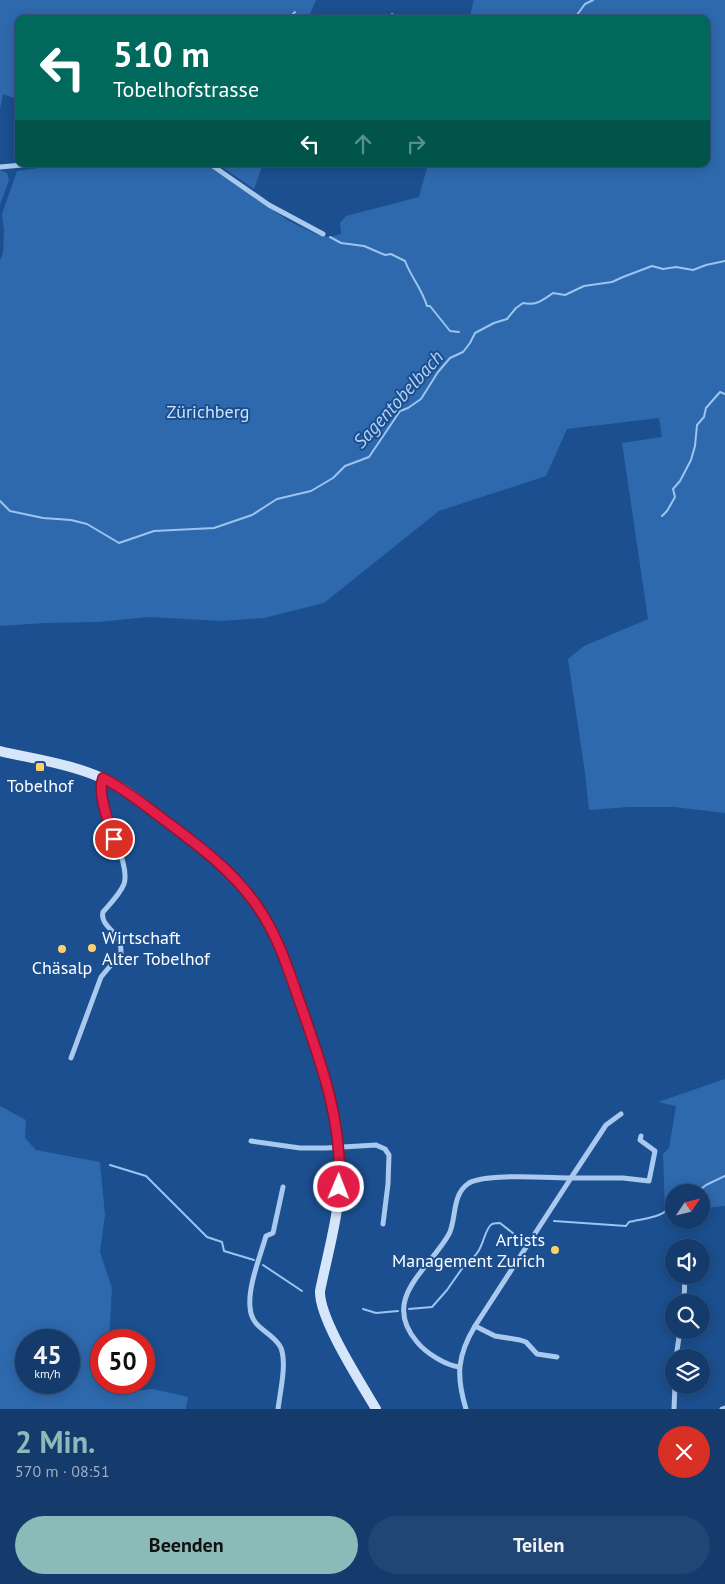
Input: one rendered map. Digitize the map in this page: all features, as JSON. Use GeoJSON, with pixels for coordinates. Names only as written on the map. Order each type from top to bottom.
{"type":"FeatureCollection","features":[{"type":"Feature","properties":{"kind":"main road"},"geometry":{"type":"LineString","coordinates":[[0,751],[74,768],[103,778],[136,798],[208,854],[238,881],[261,912],[285,960],[321,1064],[336,1118],[340,1172],[338,1201],[320,1298],[324,1313],[334,1334],[376,1409]]}},
{"type":"Feature","properties":{"kind":"street"},"geometry":{"type":"LineString","coordinates":[[0,167],[15,166]]}},
{"type":"Feature","properties":{"kind":"street"},"geometry":{"type":"LineString","coordinates":[[214,167],[269,205],[323,234]]}},
{"type":"Feature","properties":{"kind":"street"},"geometry":{"type":"LineString","coordinates":[[71,1058],[101,977],[121,953],[119,940],[102,916],[124,884],[125,876],[102,794],[101,782],[103,778]]}},
{"type":"Feature","properties":{"kind":"street"},"geometry":{"type":"LineString","coordinates":[[466,1409],[460,1386],[459,1367],[463,1348],[475,1326],[606,1126],[621,1114]]}},
{"type":"Feature","properties":{"kind":"street"},"geometry":{"type":"LineString","coordinates":[[459,1367],[452,1366],[420,1346],[408,1328],[404,1316],[404,1303],[406,1293],[413,1282],[436,1255],[451,1230],[455,1205],[459,1194],[469,1184],[484,1178],[623,1178],[649,1182],[655,1151],[640,1140],[641,1136]]}},
{"type":"Feature","properties":{"kind":"street"},"geometry":{"type":"LineString","coordinates":[[251,1141],[300,1148],[339,1148],[376,1144],[385,1149],[389,1155],[388,1184],[383,1224]]}},
{"type":"Feature","properties":{"kind":"street"},"geometry":{"type":"LineString","coordinates":[[278,1409],[283,1362],[282,1354],[275,1340],[255,1323],[250,1307],[255,1272],[266,1236],[273,1233],[283,1187]]}},
{"type":"Feature","properties":{"kind":"street"},"geometry":{"type":"LineString","coordinates":[[475,1326],[495,1336],[526,1342],[537,1354],[557,1357]]}},
{"type":"Feature","properties":{"kind":"street"},"geometry":{"type":"LineString","coordinates":[[674,1409],[675,1394]]}},
{"type":"Feature","properties":{"kind":"green space"},"geometry":{"type":"Polygon","coordinates":[[[0,0],[316,0],[310,15],[15,15],[15,98],[3,94],[0,109],[0,0]]]}},
{"type":"Feature","properties":{"kind":"green space","name":"Zürichberg"},"geometry":{"type":"Polygon","coordinates":[[[474,0],[725,0],[725,813],[674,807],[628,807],[589,810],[568,659],[584,646],[648,619],[622,443],[662,437],[659,418],[567,429],[546,476],[439,511],[324,603],[264,618],[221,621],[149,617],[98,622],[0,626],[0,260],[3,253],[4,231],[2,214],[17,171],[45,167],[209,167],[289,221],[318,235],[329,237],[341,234],[340,223],[346,216],[419,197],[427,167],[710,167],[710,15],[470,15],[474,0]]]}},
{"type":"Feature","properties":{"kind":"green space"},"geometry":{"type":"Polygon","coordinates":[[[222,167],[262,167],[254,189],[222,167]]]}},
{"type":"Feature","properties":{"kind":"green space"},"geometry":{"type":"Polygon","coordinates":[[[0,170],[7,173],[9,180],[0,205],[0,170]]]}},
{"type":"Feature","properties":{"kind":"green space"},"geometry":{"type":"Polygon","coordinates":[[[725,1079],[725,1206],[710,1207],[710,1184],[665,1184],[665,1211],[663,1154],[669,1148],[676,1106],[658,1102],[725,1079]]]}},
{"type":"Feature","properties":{"kind":"green space"},"geometry":{"type":"Polygon","coordinates":[[[0,1106],[26,1120],[25,1138],[36,1150],[100,1162],[105,1215],[100,1252],[112,1288],[110,1329],[90,1329],[90,1394],[155,1394],[155,1389],[188,1397],[186,1409],[0,1409],[0,1106]]]}},
{"type":"Feature","properties":{"kind":"waterway"},"geometry":{"type":"LineString","coordinates":[[577,15],[585,4],[593,0]]}},
{"type":"Feature","properties":{"kind":"waterway"},"geometry":{"type":"LineString","coordinates":[[292,15],[295,12]]}},
{"type":"Feature","properties":{"kind":"waterway"},"geometry":{"type":"LineString","coordinates":[[330,237],[341,243],[364,246],[385,255],[391,254],[405,261],[427,306],[430,306],[450,331],[459,332]]}},
{"type":"Feature","properties":{"kind":"waterway","name":"Sagentobelbach"},"geometry":{"type":"LineString","coordinates":[[0,501],[10,511],[87,524],[119,543],[154,531],[214,528],[252,515],[277,499],[311,491],[333,478],[345,466],[369,457],[400,411],[421,399],[438,372],[450,358],[463,352],[475,333],[494,323],[507,319],[523,303],[536,303],[553,293],[565,295],[584,286],[612,282],[652,266],[663,269],[676,267],[693,270],[725,261]]}},
{"type":"Feature","properties":{"kind":"waterway"},"geometry":{"type":"LineString","coordinates":[[662,516],[675,497],[673,489],[680,481],[691,460],[695,446],[697,425],[704,417],[706,408],[720,392],[725,394]]}},
{"type":"Feature","properties":{"kind":"waterway"},"geometry":{"type":"LineString","coordinates":[[110,1165],[146,1176],[207,1237],[222,1242],[224,1251],[254,1260]]}},
{"type":"Feature","properties":{"kind":"waterway"},"geometry":{"type":"LineString","coordinates":[[708,1184],[725,1176]]}},
{"type":"Feature","properties":{"kind":"waterway"},"geometry":{"type":"LineString","coordinates":[[554,1221],[626,1226],[629,1222],[665,1212]]}},
{"type":"Feature","properties":{"kind":"waterway"},"geometry":{"type":"LineString","coordinates":[[409,1309],[432,1307],[447,1290],[468,1260],[477,1253],[492,1224],[500,1223],[519,1238],[521,1242],[524,1242]]}},
{"type":"Feature","properties":{"kind":"waterway"},"geometry":{"type":"LineString","coordinates":[[263,1265],[302,1291]]}},
{"type":"Feature","properties":{"kind":"waterway"},"geometry":{"type":"LineString","coordinates":[[363,1309],[376,1313],[398,1311]]}},
{"type":"Feature","properties":{"kind":"place","name":"Tobelhof"},"geometry":{"type":"Point","coordinates":[40,767]}},
{"type":"Feature","properties":{"kind":"place","name":"Wirtschaft Alter Tobelhof"},"geometry":{"type":"Point","coordinates":[92,948]}},
{"type":"Feature","properties":{"kind":"place","name":"Chäsalp"},"geometry":{"type":"Point","coordinates":[62,949]}},
{"type":"Feature","properties":{"kind":"place","name":"Artists Management Zurich"},"geometry":{"type":"Point","coordinates":[555,1250]}},
{"type":"Feature","properties":{"kind":"route"},"geometry":{"type":"LineString","coordinates":[[114,839],[102,794],[101,782],[103,778],[136,798],[186,836],[238,881],[255,902],[269,925],[285,960],[321,1064],[336,1118],[339,1148],[339,1187]]}}]}
